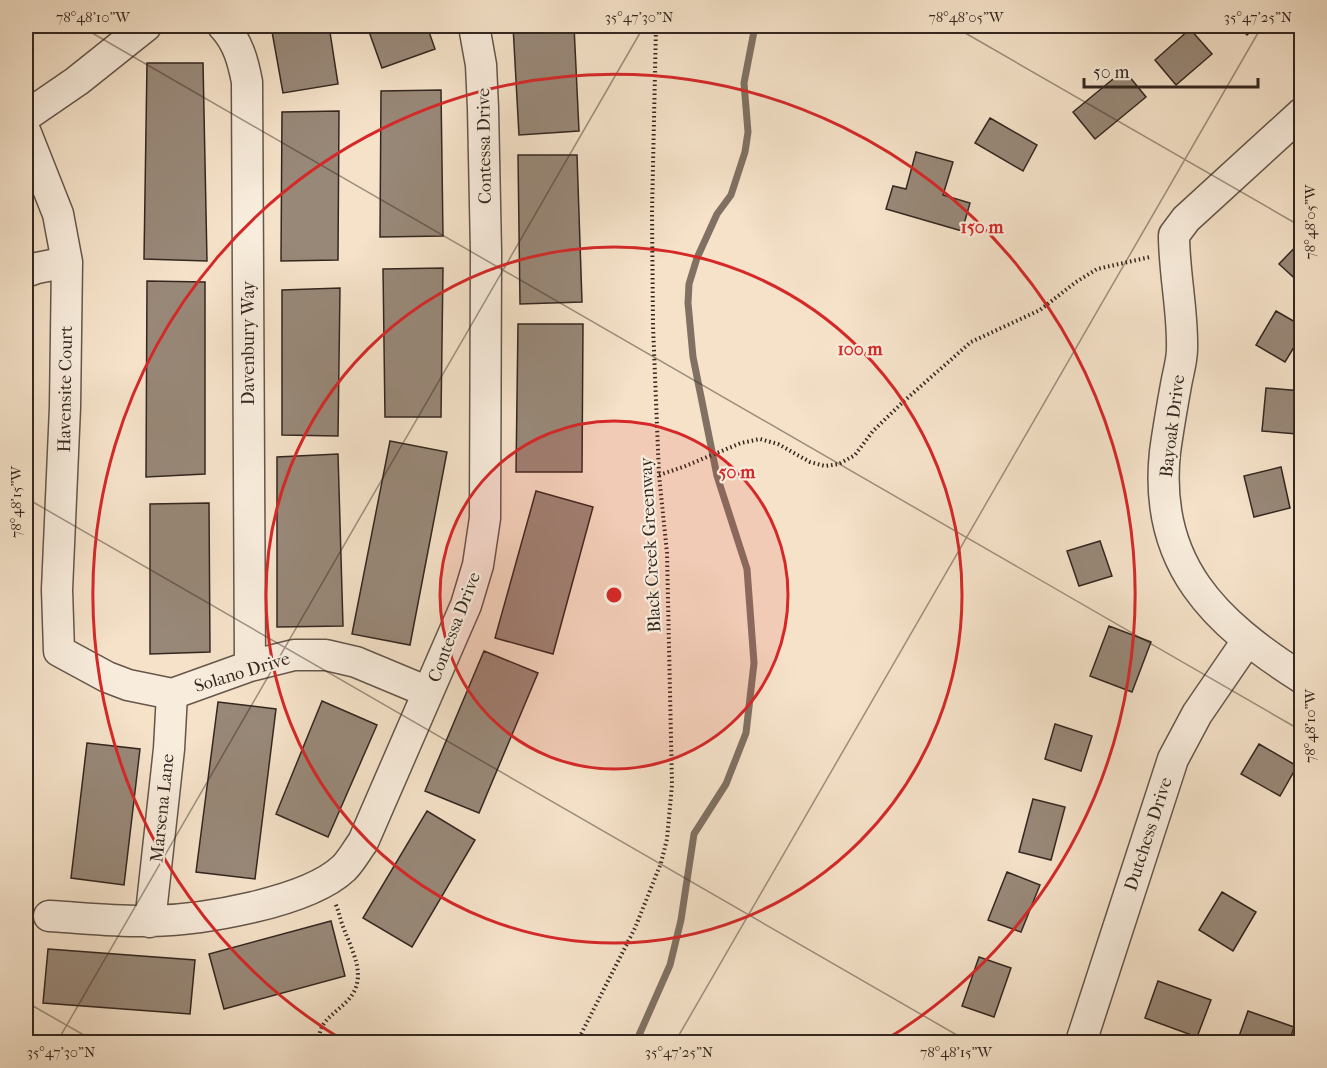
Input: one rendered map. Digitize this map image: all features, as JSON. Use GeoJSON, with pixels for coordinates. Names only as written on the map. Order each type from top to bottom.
{"type":"FeatureCollection","features":[{"type":"Feature","properties":{"kind":"street"},"geometry":{"type":"LineString","coordinates":[[26,116],[86,75],[146,26]]}},
{"type":"Feature","properties":{"kind":"street","name":"Davenbury Way"},"geometry":{"type":"LineString","coordinates":[[223,26],[236,44],[247,82],[250,666]]}},
{"type":"Feature","properties":{"kind":"street","name":"Contessa Drive"},"geometry":{"type":"LineString","coordinates":[[49,916],[150,921],[197,918],[267,903],[305,893],[323,883],[344,868],[363,842],[466,605],[478,565],[485,518],[486,252],[483,108],[481,65],[474,26]]}},
{"type":"Feature","properties":{"kind":"street","name":"Bayoak Drive"},"geometry":{"type":"LineString","coordinates":[[1302,112],[1186,219],[1174,236],[1182,351],[1165,452],[1163,478],[1165,504],[1175,547],[1199,593],[1247,641],[1302,678]]}},
{"type":"Feature","properties":{"kind":"street","name":"Havensite Court"},"geometry":{"type":"LineString","coordinates":[[26,133],[58,214],[68,262],[57,590],[59,651]]}},
{"type":"Feature","properties":{"kind":"street"},"geometry":{"type":"LineString","coordinates":[[26,272],[68,262]]}},
{"type":"Feature","properties":{"kind":"street","name":"Dutchess Drive"},"geometry":{"type":"LineString","coordinates":[[1081,1042],[1173,759],[1197,714],[1247,641]]}},
{"type":"Feature","properties":{"kind":"street","name":"Solano Drive"},"geometry":{"type":"LineString","coordinates":[[59,651],[107,677],[128,685],[172,694],[250,666],[294,655],[326,655],[356,662],[428,692]]}},
{"type":"Feature","properties":{"kind":"street","name":"Marsena Lane"},"geometry":{"type":"LineString","coordinates":[[150,921],[169,749],[172,694]]}},
{"type":"Feature","properties":{"kind":"path","name":"Black Creek Greenway"},"geometry":{"type":"LineString","coordinates":[[577,1042],[635,928],[661,863],[667,839],[672,785],[667,553],[659,475],[653,326],[652,235],[656,26]]}},
{"type":"Feature","properties":{"kind":"path"},"geometry":{"type":"LineString","coordinates":[[659,475],[741,443],[760,439],[778,444],[810,462],[839,465],[855,455],[873,431],[970,342],[1040,310],[1097,269],[1151,256]]}},
{"type":"Feature","properties":{"kind":"path"},"geometry":{"type":"LineString","coordinates":[[319,1042],[319,1033],[327,1018],[350,998],[357,984],[358,970],[338,908],[323,883]]}},
{"type":"Feature","properties":{"kind":"building"},"geometry":{"type":"Polygon","coordinates":[[[271,26],[329,26],[338,84],[283,93],[271,26]]]}},
{"type":"Feature","properties":{"kind":"building"},"geometry":{"type":"Polygon","coordinates":[[[367,26],[427,26],[435,49],[382,68],[367,26]]]}},
{"type":"Feature","properties":{"kind":"building"},"geometry":{"type":"Polygon","coordinates":[[[513,26],[574,26],[579,131],[519,135],[513,26]]]}},
{"type":"Feature","properties":{"kind":"building"},"geometry":{"type":"Polygon","coordinates":[[[1239,26],[1257,26],[1247,35],[1239,26]]]}},
{"type":"Feature","properties":{"kind":"building"},"geometry":{"type":"Polygon","coordinates":[[[1190,29],[1212,54],[1176,85],[1155,60],[1190,29]]]}},
{"type":"Feature","properties":{"kind":"building"},"geometry":{"type":"Polygon","coordinates":[[[147,63],[203,63],[207,261],[144,259],[147,63]]]}},
{"type":"Feature","properties":{"kind":"building"},"geometry":{"type":"Polygon","coordinates":[[[1124,70],[1146,97],[1095,139],[1073,112],[1124,70]]]}},
{"type":"Feature","properties":{"kind":"building"},"geometry":{"type":"Polygon","coordinates":[[[441,90],[443,236],[380,237],[381,91],[441,90]]]}},
{"type":"Feature","properties":{"kind":"building"},"geometry":{"type":"Polygon","coordinates":[[[339,111],[338,260],[281,261],[282,112],[339,111]]]}},
{"type":"Feature","properties":{"kind":"building"},"geometry":{"type":"Polygon","coordinates":[[[990,118],[1037,145],[1023,171],[975,143],[990,118]]]}},
{"type":"Feature","properties":{"kind":"building"},"geometry":{"type":"Polygon","coordinates":[[[916,152],[953,162],[943,195],[970,203],[962,231],[886,209],[893,186],[906,189],[916,152]]]}},
{"type":"Feature","properties":{"kind":"building"},"geometry":{"type":"Polygon","coordinates":[[[518,155],[577,155],[582,302],[520,304],[518,155]]]}},
{"type":"Feature","properties":{"kind":"building"},"geometry":{"type":"Polygon","coordinates":[[[1302,240],[1302,285],[1279,264],[1302,240]]]}},
{"type":"Feature","properties":{"kind":"building"},"geometry":{"type":"Polygon","coordinates":[[[443,268],[441,417],[385,417],[383,269],[443,268]]]}},
{"type":"Feature","properties":{"kind":"building"},"geometry":{"type":"Polygon","coordinates":[[[147,281],[205,282],[205,474],[146,477],[147,281]]]}},
{"type":"Feature","properties":{"kind":"building"},"geometry":{"type":"Polygon","coordinates":[[[340,288],[338,436],[282,435],[282,290],[340,288]]]}},
{"type":"Feature","properties":{"kind":"building"},"geometry":{"type":"Polygon","coordinates":[[[1276,311],[1302,326],[1302,334],[1285,362],[1256,345],[1276,311]]]}},
{"type":"Feature","properties":{"kind":"building"},"geometry":{"type":"Polygon","coordinates":[[[518,324],[583,324],[582,472],[516,472],[518,324]]]}},
{"type":"Feature","properties":{"kind":"building"},"geometry":{"type":"Polygon","coordinates":[[[1266,388],[1302,391],[1297,434],[1262,431],[1266,388]]]}},
{"type":"Feature","properties":{"kind":"building"},"geometry":{"type":"Polygon","coordinates":[[[390,441],[447,452],[410,645],[352,634],[390,441]]]}},
{"type":"Feature","properties":{"kind":"building"},"geometry":{"type":"Polygon","coordinates":[[[338,454],[343,626],[277,627],[277,457],[338,454]]]}},
{"type":"Feature","properties":{"kind":"building"},"geometry":{"type":"Polygon","coordinates":[[[1281,467],[1290,508],[1254,517],[1244,476],[1281,467]]]}},
{"type":"Feature","properties":{"kind":"building"},"geometry":{"type":"Polygon","coordinates":[[[536,491],[593,507],[553,654],[495,638],[536,491]]]}},
{"type":"Feature","properties":{"kind":"building"},"geometry":{"type":"Polygon","coordinates":[[[209,503],[210,652],[150,654],[150,504],[209,503]]]}},
{"type":"Feature","properties":{"kind":"building"},"geometry":{"type":"Polygon","coordinates":[[[1100,541],[1112,576],[1079,586],[1067,551],[1100,541]]]}},
{"type":"Feature","properties":{"kind":"building"},"geometry":{"type":"Polygon","coordinates":[[[1109,626],[1151,642],[1132,692],[1090,676],[1109,626]]]}},
{"type":"Feature","properties":{"kind":"building"},"geometry":{"type":"Polygon","coordinates":[[[484,651],[538,673],[479,813],[425,791],[484,651]]]}},
{"type":"Feature","properties":{"kind":"building"},"geometry":{"type":"Polygon","coordinates":[[[322,701],[377,725],[328,837],[276,814],[322,701]]]}},
{"type":"Feature","properties":{"kind":"building"},"geometry":{"type":"Polygon","coordinates":[[[218,702],[276,709],[255,879],[196,872],[218,702]]]}},
{"type":"Feature","properties":{"kind":"building"},"geometry":{"type":"Polygon","coordinates":[[[1055,724],[1092,736],[1081,771],[1045,759],[1055,724]]]}},
{"type":"Feature","properties":{"kind":"building"},"geometry":{"type":"Polygon","coordinates":[[[87,743],[140,749],[124,885],[71,878],[87,743]]]}},
{"type":"Feature","properties":{"kind":"building"},"geometry":{"type":"Polygon","coordinates":[[[1259,744],[1297,766],[1280,796],[1241,774],[1259,744]]]}},
{"type":"Feature","properties":{"kind":"building"},"geometry":{"type":"Polygon","coordinates":[[[1033,799],[1065,807],[1051,860],[1019,852],[1033,799]]]}},
{"type":"Feature","properties":{"kind":"building"},"geometry":{"type":"Polygon","coordinates":[[[427,811],[475,840],[412,947],[363,918],[427,811]]]}},
{"type":"Feature","properties":{"kind":"building"},"geometry":{"type":"Polygon","coordinates":[[[1007,872],[1040,885],[1021,932],[988,920],[1007,872]]]}},
{"type":"Feature","properties":{"kind":"building"},"geometry":{"type":"Polygon","coordinates":[[[1222,892],[1256,912],[1233,951],[1199,930],[1222,892]]]}},
{"type":"Feature","properties":{"kind":"building"},"geometry":{"type":"Polygon","coordinates":[[[331,921],[345,976],[224,1009],[209,954],[331,921]]]}},
{"type":"Feature","properties":{"kind":"building"},"geometry":{"type":"Polygon","coordinates":[[[48,949],[195,960],[190,1014],[43,1003],[48,949]]]}},
{"type":"Feature","properties":{"kind":"building"},"geometry":{"type":"Polygon","coordinates":[[[979,957],[1011,968],[994,1017],[962,1006],[979,957]]]}},
{"type":"Feature","properties":{"kind":"building"},"geometry":{"type":"Polygon","coordinates":[[[1158,981],[1211,1000],[1197,1037],[1145,1018],[1158,981]]]}},
{"type":"Feature","properties":{"kind":"building"},"geometry":{"type":"Polygon","coordinates":[[[1248,1011],[1294,1027],[1289,1042],[1237,1042],[1248,1011]]]}},
{"type":"Feature","properties":{"kind":"building"},"geometry":{"type":"Polygon","coordinates":[[[944,1038],[957,1042],[942,1042],[944,1038]]]}},
{"type":"Feature","properties":{"kind":"waterway"},"geometry":{"type":"LineString","coordinates":[[636,1042],[670,965],[681,920],[694,834],[726,784],[746,733],[754,663],[747,569],[717,476],[693,357],[688,303],[689,284],[697,258],[717,214],[731,195],[745,152],[748,132],[744,83],[755,26]]}}]}
